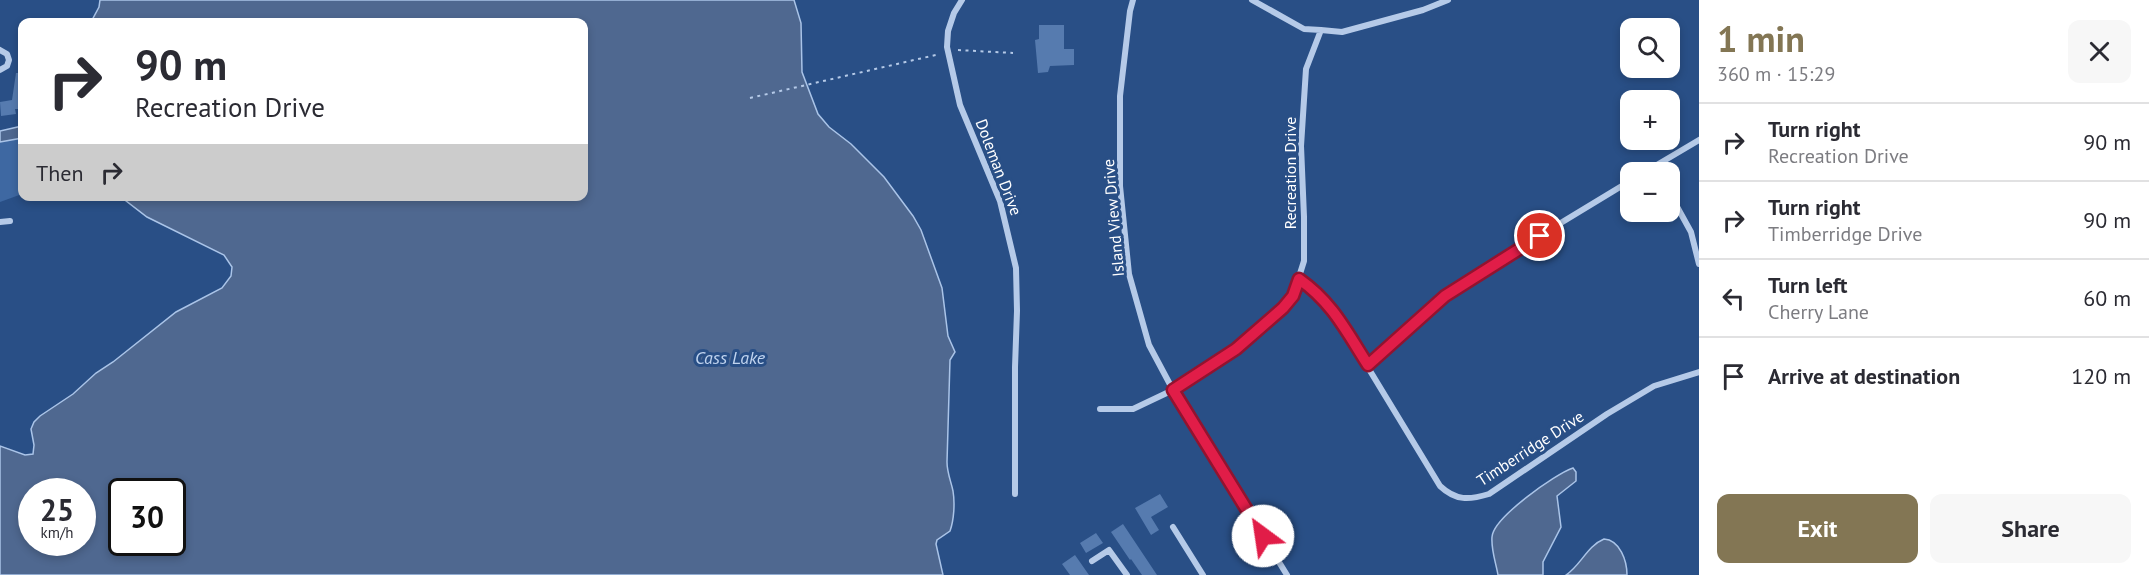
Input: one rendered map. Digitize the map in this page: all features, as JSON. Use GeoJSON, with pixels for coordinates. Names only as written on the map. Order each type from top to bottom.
{"type":"FeatureCollection","features":[{"type":"Feature","properties":{"kind":"street","name":"Doleman Drive"},"geometry":{"type":"LineString","coordinates":[[962,0],[948,30],[948,51],[960,105],[1000,201],[1016,268],[1015,494]]}},
{"type":"Feature","properties":{"kind":"street","name":"Island View Drive"},"geometry":{"type":"LineString","coordinates":[[1133,0],[1120,96],[1120,186],[1130,274],[1149,345],[1173,390],[1287,575]]}},
{"type":"Feature","properties":{"kind":"street"},"geometry":{"type":"LineString","coordinates":[[1252,0],[1304,28],[1342,32],[1423,10],[1448,0]]}},
{"type":"Feature","properties":{"kind":"street","name":"Recreation Drive"},"geometry":{"type":"LineString","coordinates":[[1100,409],[1133,409],[1173,390],[1236,349],[1283,308],[1293,296],[1304,261],[1301,146],[1306,69],[1321,30]]}},
{"type":"Feature","properties":{"kind":"street"},"geometry":{"type":"LineString","coordinates":[[0,50],[7,54],[9,60],[7,66],[0,70]]}},
{"type":"Feature","properties":{"kind":"street"},"geometry":{"type":"LineString","coordinates":[[1667,162],[1699,140]]}},
{"type":"Feature","properties":{"kind":"street"},"geometry":{"type":"LineString","coordinates":[[1368,365],[1445,296],[1503,258],[1620,188]]}},
{"type":"Feature","properties":{"kind":"street"},"geometry":{"type":"LineString","coordinates":[[1680,212],[1691,232],[1699,264]]}},
{"type":"Feature","properties":{"kind":"street"},"geometry":{"type":"LineString","coordinates":[[0,222],[10,221]]}},
{"type":"Feature","properties":{"kind":"street","name":"Timberridge Drive"},"geometry":{"type":"LineString","coordinates":[[1299,279],[1315,290],[1330,305],[1440,486],[1448,493],[1461,498],[1474,499],[1489,494],[1607,414],[1654,386],[1699,372]]}},
{"type":"Feature","properties":{"kind":"street"},"geometry":{"type":"LineString","coordinates":[[1173,527],[1203,575]]}},
{"type":"Feature","properties":{"kind":"street"},"geometry":{"type":"LineString","coordinates":[[1092,561],[1109,550],[1127,575]]}},
{"type":"Feature","properties":{"kind":"path"},"geometry":{"type":"LineString","coordinates":[[750,98],[948,51],[1013,53]]}},
{"type":"Feature","properties":{"kind":"shaded area"},"geometry":{"type":"Polygon","coordinates":[[[18,139],[18,195],[0,202],[0,142],[18,139]]]}},
{"type":"Feature","properties":{"kind":"water","name":"Cass Lake"},"geometry":{"type":"Polygon","coordinates":[[[100,0],[794,0],[801,23],[802,72],[818,114],[829,127],[851,144],[884,177],[913,216],[921,230],[942,288],[948,336],[955,352],[950,360],[947,462],[954,496],[953,517],[950,531],[937,540],[936,544],[943,575],[0,575],[0,446],[25,455],[33,454],[31,429],[40,416],[73,394],[96,373],[176,312],[222,288],[231,276],[232,267],[224,255],[147,217],[126,201],[588,201],[588,18],[93,18],[100,0]]]}},
{"type":"Feature","properties":{"kind":"water"},"geometry":{"type":"Polygon","coordinates":[[[18,127],[18,139],[0,142],[0,131],[18,127]]]}},
{"type":"Feature","properties":{"kind":"water"},"geometry":{"type":"Polygon","coordinates":[[[1573,468],[1576,472],[1576,481],[1557,496],[1561,527],[1543,562],[1543,575],[1498,575],[1492,542],[1495,529],[1513,508],[1553,479],[1573,468]]]}},
{"type":"Feature","properties":{"kind":"water"},"geometry":{"type":"Polygon","coordinates":[[[1604,539],[1610,540],[1622,552],[1627,575],[1566,575],[1593,546],[1604,539]]]}},
{"type":"Feature","properties":{"kind":"building"},"geometry":{"type":"Polygon","coordinates":[[[1039,25],[1064,25],[1064,49],[1074,49],[1074,65],[1050,66],[1048,72],[1038,73],[1035,40],[1039,39],[1039,25]]]}},
{"type":"Feature","properties":{"kind":"building"},"geometry":{"type":"Polygon","coordinates":[[[16,73],[18,73],[18,109],[15,109],[16,114],[1,116],[0,102],[12,100],[16,73]]]}},
{"type":"Feature","properties":{"kind":"building"},"geometry":{"type":"Polygon","coordinates":[[[1160,494],[1168,507],[1151,517],[1159,530],[1151,535],[1135,508],[1160,494]]]}},
{"type":"Feature","properties":{"kind":"building"},"geometry":{"type":"Polygon","coordinates":[[[1123,524],[1157,575],[1142,575],[1111,532],[1123,524]]]}},
{"type":"Feature","properties":{"kind":"building"},"geometry":{"type":"Polygon","coordinates":[[[1096,533],[1103,543],[1086,553],[1080,543],[1096,533]]]}},
{"type":"Feature","properties":{"kind":"building"},"geometry":{"type":"Polygon","coordinates":[[[1075,555],[1089,575],[1070,575],[1062,564],[1075,555]]]}},
{"type":"Feature","properties":{"kind":"route"},"geometry":{"type":"LineString","coordinates":[[1263,536],[1173,390],[1236,349],[1283,308],[1293,296],[1299,279],[1315,290],[1330,305],[1368,365],[1445,296],[1540,236]]}}]}
